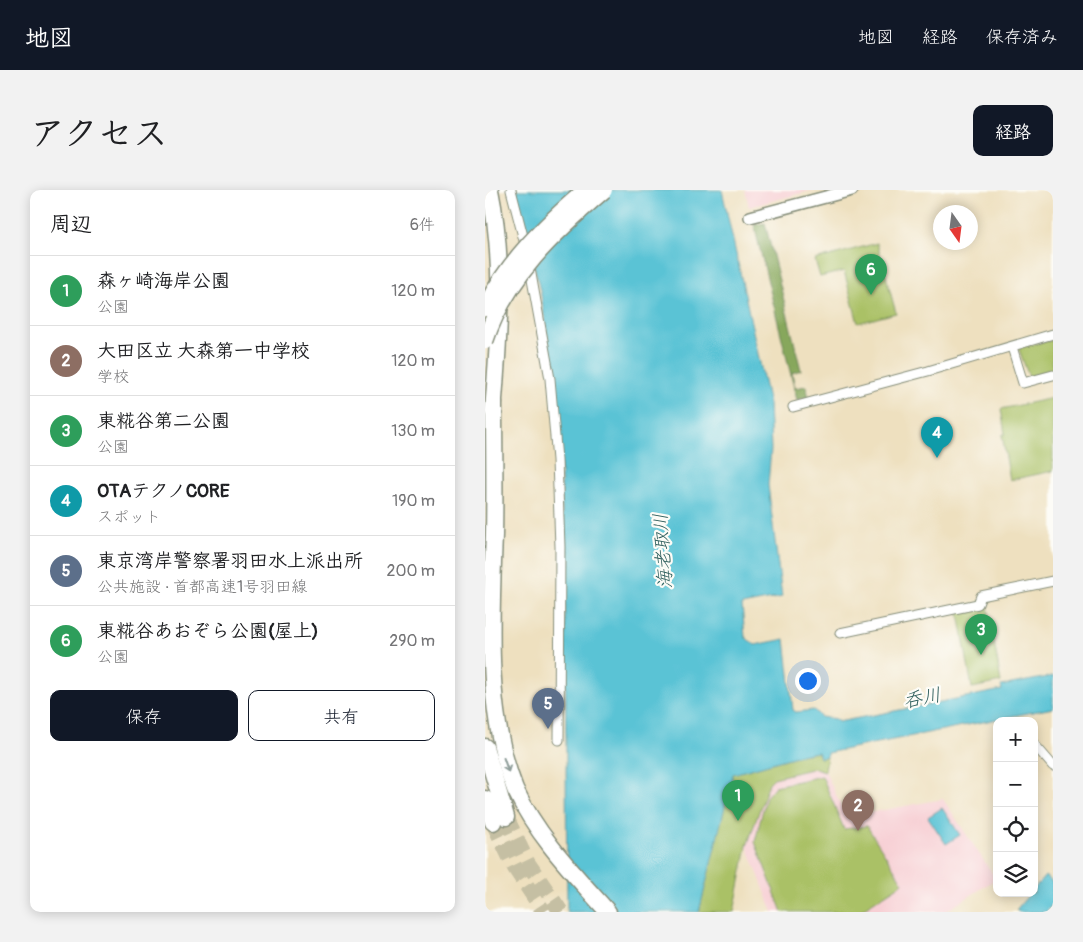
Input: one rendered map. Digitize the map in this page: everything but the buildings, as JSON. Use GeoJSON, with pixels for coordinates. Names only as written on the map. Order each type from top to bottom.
{"type":"FeatureCollection","features":[{"type":"Feature","properties":{"kind":"highway"},"geometry":{"type":"LineString","coordinates":[[485,502],[494,402],[500,290],[495,223],[489,190]]}},
{"type":"Feature","properties":{"kind":"highway"},"geometry":{"type":"LineString","coordinates":[[485,308],[496,287],[519,256],[552,221],[586,190]]}},
{"type":"Feature","properties":{"kind":"highway"},"geometry":{"type":"LineString","coordinates":[[485,340],[501,304],[523,269],[559,230],[604,190]]}},
{"type":"Feature","properties":{"kind":"highway"},"geometry":{"type":"LineString","coordinates":[[494,402],[495,498],[491,690],[493,714],[504,762],[528,814],[577,878],[608,912]]}},
{"type":"Feature","properties":{"kind":"highway"},"geometry":{"type":"LineString","coordinates":[[485,747],[499,819],[485,799]]}},
{"type":"Feature","properties":{"kind":"street"},"geometry":{"type":"LineString","coordinates":[[511,190],[535,288],[554,419],[560,547],[559,740]]}},
{"type":"Feature","properties":{"kind":"street"},"geometry":{"type":"LineString","coordinates":[[750,217],[852,190]]}},
{"type":"Feature","properties":{"kind":"street"},"geometry":{"type":"LineString","coordinates":[[793,407],[1013,350],[1053,334]]}},
{"type":"Feature","properties":{"kind":"street"},"geometry":{"type":"LineString","coordinates":[[1013,350],[1023,383],[1053,375]]}},
{"type":"Feature","properties":{"kind":"street"},"geometry":{"type":"LineString","coordinates":[[839,633],[978,604],[981,596],[1053,581]]}},
{"type":"Feature","properties":{"kind":"street"},"geometry":{"type":"LineString","coordinates":[[1038,749],[1053,766]]}},
{"type":"Feature","properties":{"kind":"shaded area"},"geometry":{"type":"Polygon","coordinates":[[[745,190],[814,190],[749,207],[745,190]]]}},
{"type":"Feature","properties":{"kind":"shaded area"},"geometry":{"type":"Polygon","coordinates":[[[815,768],[825,771],[846,817],[943,799],[993,874],[993,881],[945,912],[773,912],[747,846],[769,783],[774,778],[815,768]]]}},
{"type":"Feature","properties":{"kind":"green space"},"geometry":{"type":"Polygon","coordinates":[[[765,223],[801,370],[792,373],[795,388],[806,386],[809,397],[797,400],[754,225],[765,223]]]}},
{"type":"Feature","properties":{"kind":"green space"},"geometry":{"type":"Polygon","coordinates":[[[877,243],[896,313],[858,323],[844,271],[820,277],[815,260],[877,243]]]}},
{"type":"Feature","properties":{"kind":"green space"},"geometry":{"type":"Polygon","coordinates":[[[1053,340],[1053,371],[1029,377],[1018,347],[1053,340]]]}},
{"type":"Feature","properties":{"kind":"green space"},"geometry":{"type":"Polygon","coordinates":[[[1053,398],[1053,471],[1010,480],[1002,435],[1005,434],[1001,409],[1053,398]]]}},
{"type":"Feature","properties":{"kind":"green space"},"geometry":{"type":"Polygon","coordinates":[[[986,595],[1001,682],[972,688],[958,608],[978,604],[986,595]]]}},
{"type":"Feature","properties":{"kind":"green space"},"geometry":{"type":"Polygon","coordinates":[[[818,752],[820,758],[827,757],[825,771],[815,768],[774,778],[769,783],[747,846],[734,912],[699,912],[732,774],[800,755],[818,752]]]}},
{"type":"Feature","properties":{"kind":"green space"},"geometry":{"type":"Polygon","coordinates":[[[822,776],[844,829],[867,826],[903,883],[858,912],[782,912],[755,842],[766,797],[775,786],[822,776]]]}},
{"type":"Feature","properties":{"kind":"water","name":"海老取川"},"geometry":{"type":"Polygon","coordinates":[[[516,190],[722,190],[769,404],[771,449],[768,485],[782,597],[742,605],[745,637],[755,645],[785,639],[793,710],[796,712],[814,710],[821,717],[836,719],[838,722],[1002,690],[1001,686],[1053,676],[1053,708],[1008,717],[993,717],[993,720],[827,753],[827,757],[820,758],[818,752],[800,755],[733,774],[699,912],[567,912],[565,609],[559,413],[541,295],[516,190]]]}},
{"type":"Feature","properties":{"kind":"water"},"geometry":{"type":"Polygon","coordinates":[[[942,808],[960,835],[946,844],[928,817],[942,808]]]}},
{"type":"Feature","properties":{"kind":"water"},"geometry":{"type":"Polygon","coordinates":[[[1045,876],[1053,883],[1053,904],[1046,912],[1019,912],[1016,910],[1027,897],[1038,897],[1038,884],[1045,876]]]}},
{"type":"Feature","properties":{"kind":"tunnel"},"geometry":{"type":"LineString","coordinates":[[506,817],[527,862],[561,912]]}},
{"type":"Feature","properties":{"kind":"tunnel"},"geometry":{"type":"LineString","coordinates":[[493,822],[515,868],[544,912]]}},
{"type":"Feature","properties":{"kind":"place","name":"東糀谷あおぞら公園(屋上)"},"geometry":{"type":"Point","coordinates":[871,295]}},
{"type":"Feature","properties":{"kind":"place","name":"OTAテクノCORE"},"geometry":{"type":"Point","coordinates":[937,458]}},
{"type":"Feature","properties":{"kind":"place","name":"東糀谷第二公園"},"geometry":{"type":"Point","coordinates":[981,655]}},
{"type":"Feature","properties":{"kind":"place","name":"東京湾岸警察署羽田水上派出所"},"geometry":{"type":"Point","coordinates":[548,729]}},
{"type":"Feature","properties":{"kind":"place","name":"森ヶ崎海岸公園"},"geometry":{"type":"Point","coordinates":[738,821]}},
{"type":"Feature","properties":{"kind":"place","name":"大田区立 大森第一中学校"},"geometry":{"type":"Point","coordinates":[858,831]}},
{"type":"Feature","properties":{"kind":"water label","name":"呑川"},"geometry":{"type":"Point","coordinates":[922,698]}}]}
